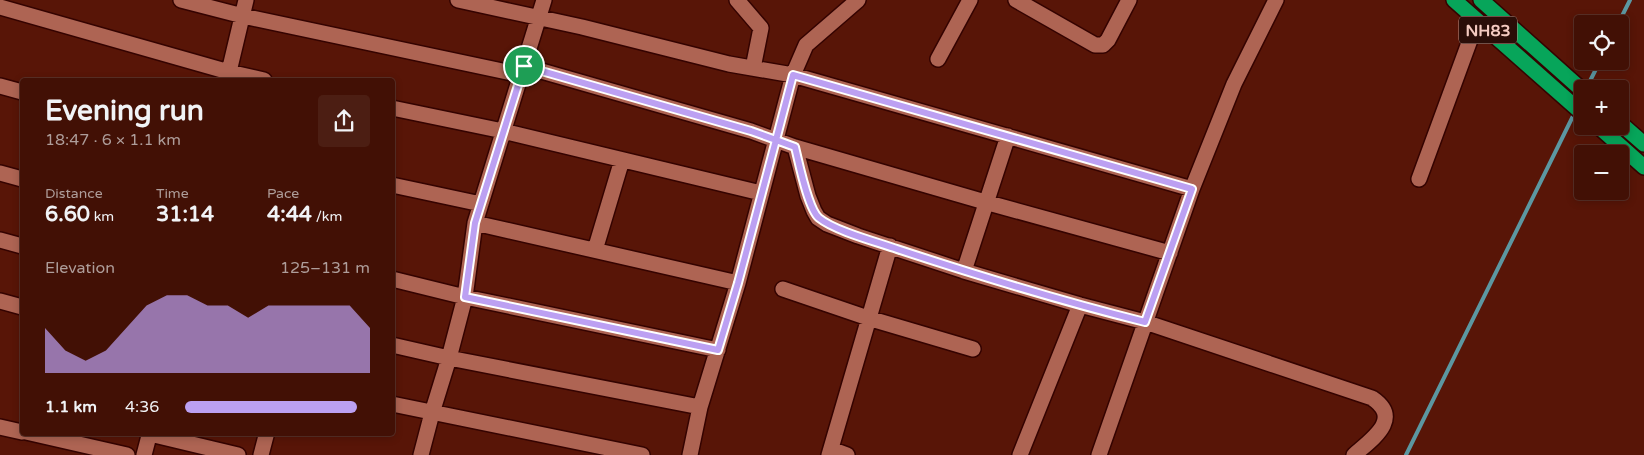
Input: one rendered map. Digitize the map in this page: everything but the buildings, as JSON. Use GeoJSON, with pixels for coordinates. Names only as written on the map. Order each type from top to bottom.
{"type":"FeatureCollection","features":[{"type":"Feature","properties":{"kind":"highway","name":"NH83"},"geometry":{"type":"LineString","coordinates":[[1454,0],[1574,105]]}},
{"type":"Feature","properties":{"kind":"highway","name":"NH83"},"geometry":{"type":"LineString","coordinates":[[1481,0],[1574,83]]}},
{"type":"Feature","properties":{"kind":"highway"},"geometry":{"type":"LineString","coordinates":[[1629,131],[1644,144]]}},
{"type":"Feature","properties":{"kind":"highway"},"geometry":{"type":"LineString","coordinates":[[1608,135],[1644,167]]}},
{"type":"Feature","properties":{"kind":"street"},"geometry":{"type":"LineString","coordinates":[[182,0],[242,16],[522,71],[744,129],[795,147],[1170,253]]}},
{"type":"Feature","properties":{"kind":"street"},"geometry":{"type":"LineString","coordinates":[[228,76],[246,0]]}},
{"type":"Feature","properties":{"kind":"street"},"geometry":{"type":"LineString","coordinates":[[458,0],[493,4],[537,18],[582,27],[729,64],[793,75],[1192,189]]}},
{"type":"Feature","properties":{"kind":"street"},"geometry":{"type":"LineString","coordinates":[[421,455],[465,297],[475,223],[544,0]]}},
{"type":"Feature","properties":{"kind":"street"},"geometry":{"type":"LineString","coordinates":[[737,0],[761,28],[750,67]]}},
{"type":"Feature","properties":{"kind":"street"},"geometry":{"type":"LineString","coordinates":[[690,455],[700,407],[738,283],[793,75],[806,45],[858,0]]}},
{"type":"Feature","properties":{"kind":"street"},"geometry":{"type":"LineString","coordinates":[[938,59],[970,0]]}},
{"type":"Feature","properties":{"kind":"street"},"geometry":{"type":"LineString","coordinates":[[1016,0],[1094,45],[1103,45],[1108,40],[1128,0]]}},
{"type":"Feature","properties":{"kind":"street"},"geometry":{"type":"LineString","coordinates":[[1099,455],[1192,189],[1234,84],[1276,0]]}},
{"type":"Feature","properties":{"kind":"street"},"geometry":{"type":"LineString","coordinates":[[0,7],[228,76],[246,78]]}},
{"type":"Feature","properties":{"kind":"street"},"geometry":{"type":"LineString","coordinates":[[1418,179],[1478,21]]}},
{"type":"Feature","properties":{"kind":"street"},"geometry":{"type":"LineString","coordinates":[[0,86],[20,91]]}},
{"type":"Feature","properties":{"kind":"street"},"geometry":{"type":"LineString","coordinates":[[395,109],[503,131],[761,193]]}},
{"type":"Feature","properties":{"kind":"street"},"geometry":{"type":"LineString","coordinates":[[964,271],[1008,136]]}},
{"type":"Feature","properties":{"kind":"street"},"geometry":{"type":"LineString","coordinates":[[795,147],[808,196],[818,218],[827,224],[964,271],[1145,322],[1372,398],[1381,404],[1385,413],[1384,423],[1380,432],[1354,455]]}},
{"type":"Feature","properties":{"kind":"street"},"geometry":{"type":"LineString","coordinates":[[595,250],[622,160]]}},
{"type":"Feature","properties":{"kind":"street"},"geometry":{"type":"LineString","coordinates":[[0,173],[20,178]]}},
{"type":"Feature","properties":{"kind":"street"},"geometry":{"type":"LineString","coordinates":[[395,186],[481,204]]}},
{"type":"Feature","properties":{"kind":"street"},"geometry":{"type":"LineString","coordinates":[[475,223],[738,283]]}},
{"type":"Feature","properties":{"kind":"street"},"geometry":{"type":"LineString","coordinates":[[0,240],[20,245]]}},
{"type":"Feature","properties":{"kind":"street"},"geometry":{"type":"LineString","coordinates":[[848,455],[830,452],[890,246]]}},
{"type":"Feature","properties":{"kind":"street"},"geometry":{"type":"LineString","coordinates":[[395,280],[465,297],[718,350]]}},
{"type":"Feature","properties":{"kind":"street"},"geometry":{"type":"LineString","coordinates":[[783,289],[868,318],[973,349]]}},
{"type":"Feature","properties":{"kind":"street"},"geometry":{"type":"LineString","coordinates":[[0,301],[20,306]]}},
{"type":"Feature","properties":{"kind":"street"},"geometry":{"type":"LineString","coordinates":[[1020,455],[1080,305]]}},
{"type":"Feature","properties":{"kind":"street"},"geometry":{"type":"LineString","coordinates":[[395,346],[700,407]]}},
{"type":"Feature","properties":{"kind":"street"},"geometry":{"type":"LineString","coordinates":[[395,405],[642,455]]}},
{"type":"Feature","properties":{"kind":"street"},"geometry":{"type":"LineString","coordinates":[[0,427],[20,432]]}},
{"type":"Feature","properties":{"kind":"street"},"geometry":{"type":"LineString","coordinates":[[44,436],[127,455]]}},
{"type":"Feature","properties":{"kind":"street"},"geometry":{"type":"LineString","coordinates":[[144,455],[149,436]]}},
{"type":"Feature","properties":{"kind":"street"},"geometry":{"type":"LineString","coordinates":[[162,436],[238,455]]}},
{"type":"Feature","properties":{"kind":"street"},"geometry":{"type":"LineString","coordinates":[[261,455],[266,436]]}},
{"type":"Feature","properties":{"kind":"waterway"},"geometry":{"type":"LineString","coordinates":[[1622,15],[1630,0]]}},
{"type":"Feature","properties":{"kind":"waterway"},"geometry":{"type":"LineString","coordinates":[[1590,80],[1596,70]]}},
{"type":"Feature","properties":{"kind":"waterway"},"geometry":{"type":"LineString","coordinates":[[1406,455],[1574,114]]}},
{"type":"Feature","properties":{"kind":"route"},"geometry":{"type":"LineString","coordinates":[[524,66],[475,223],[465,297],[718,350],[776,140],[795,147],[814,212],[818,218],[827,224],[964,271],[1145,322],[1192,189],[793,75],[776,140],[751,131],[524,66]]}}]}
